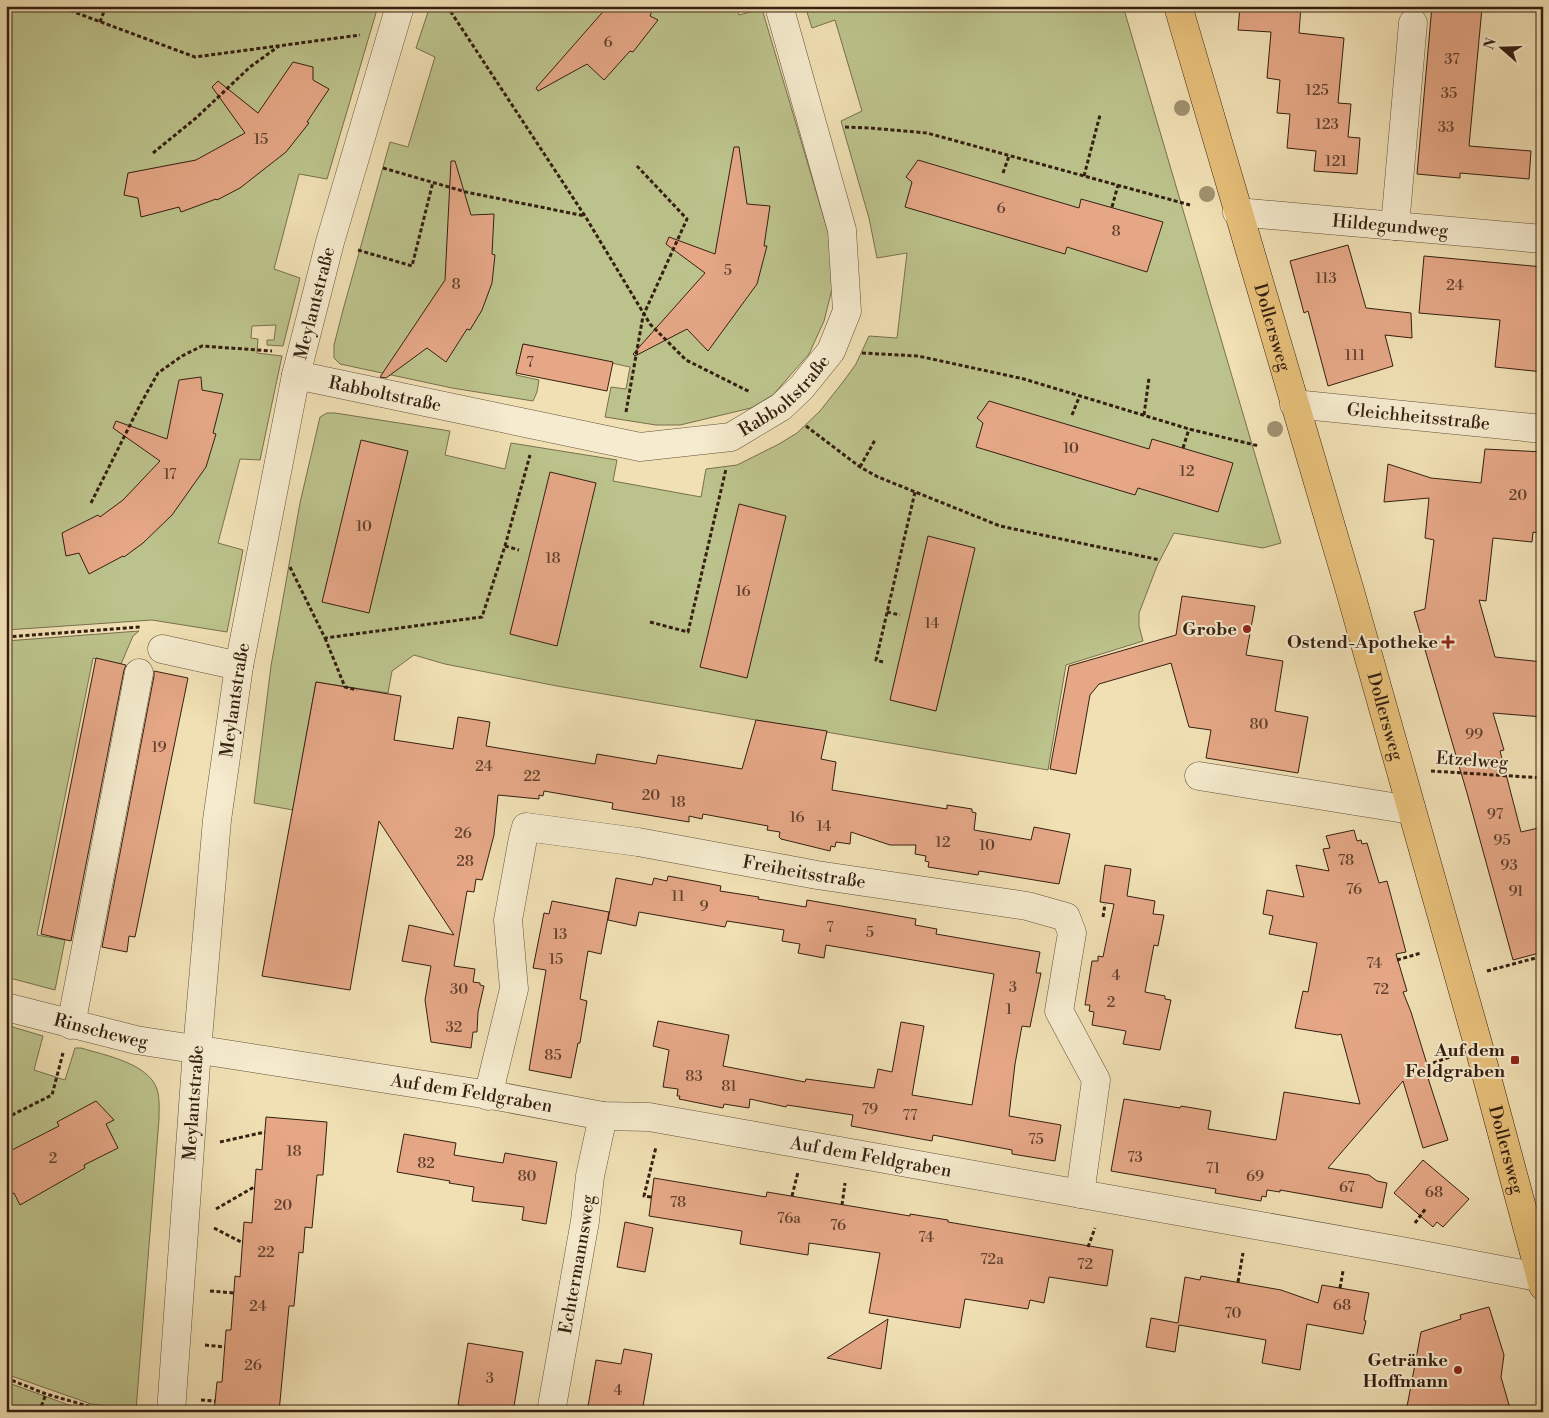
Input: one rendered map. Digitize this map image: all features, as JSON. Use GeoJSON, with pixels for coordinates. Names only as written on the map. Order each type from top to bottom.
{"type":"FeatureCollection","features":[{"type":"Feature","properties":{"kind":"main road","name":"Dollersweg"},"geometry":{"type":"LineString","coordinates":[[1178,6],[1237,212],[1350,591],[1478,1044],[1542,1280]]}},
{"type":"Feature","properties":{"kind":"street","name":"Meylantstraße"},"geometry":{"type":"LineString","coordinates":[[170,1412],[197,1050],[217,820],[239,666],[296,375],[330,242],[400,6]]}},
{"type":"Feature","properties":{"kind":"street","name":"Rabboltstraße"},"geometry":{"type":"LineString","coordinates":[[296,375],[640,447],[734,436],[780,407],[802,387],[831,351],[847,311],[842,230],[779,6]]}},
{"type":"Feature","properties":{"kind":"street"},"geometry":{"type":"LineString","coordinates":[[1395,226],[1413,22]]}},
{"type":"Feature","properties":{"kind":"street","name":"Hildegundweg"},"geometry":{"type":"LineString","coordinates":[[1237,212],[1543,239]]}},
{"type":"Feature","properties":{"kind":"street","name":"Gleichheitsstraße"},"geometry":{"type":"LineString","coordinates":[[1294,404],[1543,429]]}},
{"type":"Feature","properties":{"kind":"street"},"geometry":{"type":"LineString","coordinates":[[162,649],[239,666]]}},
{"type":"Feature","properties":{"kind":"street"},"geometry":{"type":"LineString","coordinates":[[71,1025],[139,673]]}},
{"type":"Feature","properties":{"kind":"street"},"geometry":{"type":"LineString","coordinates":[[1199,776],[1411,810]]}},
{"type":"Feature","properties":{"kind":"street","name":"Freiheitsstraße"},"geometry":{"type":"LineString","coordinates":[[488,1096],[514,989],[508,920],[526,827],[638,842],[817,875],[1027,906],[1066,916],[1072,933],[1058,1011],[1096,1080],[1080,1194]]}},
{"type":"Feature","properties":{"kind":"street","name":"Rinscheweg"},"geometry":{"type":"LineString","coordinates":[[6,1007],[136,1040],[197,1050]]}},
{"type":"Feature","properties":{"kind":"street","name":"Auf dem Feldgraben"},"geometry":{"type":"LineString","coordinates":[[197,1050],[502,1097],[603,1116],[662,1120],[1407,1252],[1542,1280]]}},
{"type":"Feature","properties":{"kind":"street","name":"Echtermannsweg"},"geometry":{"type":"LineString","coordinates":[[551,1412],[590,1176],[603,1116]]}},
{"type":"Feature","properties":{"kind":"path"},"geometry":{"type":"LineString","coordinates":[[58,6],[195,57],[366,34]]}},
{"type":"Feature","properties":{"kind":"path"},"geometry":{"type":"LineString","coordinates":[[100,22],[106,6]]}},
{"type":"Feature","properties":{"kind":"path"},"geometry":{"type":"LineString","coordinates":[[447,6],[585,216],[643,316],[686,360],[780,407],[860,467],[878,477],[1000,526],[1160,560]]}},
{"type":"Feature","properties":{"kind":"path"},"geometry":{"type":"LineString","coordinates":[[153,153],[196,118],[250,67],[279,46]]}},
{"type":"Feature","properties":{"kind":"path"},"geometry":{"type":"LineString","coordinates":[[1084,176],[1100,115]]}},
{"type":"Feature","properties":{"kind":"path"},"geometry":{"type":"LineString","coordinates":[[816,137],[845,127],[880,128],[926,133],[1190,205]]}},
{"type":"Feature","properties":{"kind":"path"},"geometry":{"type":"LineString","coordinates":[[1003,173],[1009,156]]}},
{"type":"Feature","properties":{"kind":"path"},"geometry":{"type":"LineString","coordinates":[[621,443],[643,316],[687,219],[636,165]]}},
{"type":"Feature","properties":{"kind":"path"},"geometry":{"type":"LineString","coordinates":[[377,167],[466,192],[585,216]]}},
{"type":"Feature","properties":{"kind":"path"},"geometry":{"type":"LineString","coordinates":[[355,249],[413,266],[433,182]]}},
{"type":"Feature","properties":{"kind":"path"},"geometry":{"type":"LineString","coordinates":[[1112,207],[1118,185]]}},
{"type":"Feature","properties":{"kind":"path"},"geometry":{"type":"LineString","coordinates":[[91,503],[158,373],[182,356],[202,346],[278,352]]}},
{"type":"Feature","properties":{"kind":"path"},"geometry":{"type":"LineString","coordinates":[[831,351],[918,356],[1024,379],[1189,429],[1259,446]]}},
{"type":"Feature","properties":{"kind":"path"},"geometry":{"type":"LineString","coordinates":[[1144,415],[1149,378]]}},
{"type":"Feature","properties":{"kind":"path"},"geometry":{"type":"LineString","coordinates":[[1072,415],[1080,395]]}},
{"type":"Feature","properties":{"kind":"path"},"geometry":{"type":"LineString","coordinates":[[325,638],[482,617],[505,546],[538,425]]}},
{"type":"Feature","properties":{"kind":"path"},"geometry":{"type":"LineString","coordinates":[[1183,448],[1189,429]]}},
{"type":"Feature","properties":{"kind":"path"},"geometry":{"type":"LineString","coordinates":[[650,622],[688,632],[734,436]]}},
{"type":"Feature","properties":{"kind":"path"},"geometry":{"type":"LineString","coordinates":[[860,467],[875,440]]}},
{"type":"Feature","properties":{"kind":"path"},"geometry":{"type":"LineString","coordinates":[[883,662],[876,660],[915,492]]}},
{"type":"Feature","properties":{"kind":"path"},"geometry":{"type":"LineString","coordinates":[[505,546],[520,550]]}},
{"type":"Feature","properties":{"kind":"path"},"geometry":{"type":"LineString","coordinates":[[286,559],[325,638],[345,687],[357,690]]}},
{"type":"Feature","properties":{"kind":"path"},"geometry":{"type":"LineString","coordinates":[[887,612],[900,615]]}},
{"type":"Feature","properties":{"kind":"path"},"geometry":{"type":"LineString","coordinates":[[6,637],[142,627]]}},
{"type":"Feature","properties":{"kind":"path","name":"Etzelweg"},"geometry":{"type":"LineString","coordinates":[[1400,769],[1543,778]]}},
{"type":"Feature","properties":{"kind":"path"},"geometry":{"type":"LineString","coordinates":[[1103,917],[1105,904]]}},
{"type":"Feature","properties":{"kind":"path"},"geometry":{"type":"LineString","coordinates":[[1397,960],[1424,952]]}},
{"type":"Feature","properties":{"kind":"path"},"geometry":{"type":"LineString","coordinates":[[1487,971],[1543,956]]}},
{"type":"Feature","properties":{"kind":"path"},"geometry":{"type":"LineString","coordinates":[[6,1118],[52,1094],[71,1025]]}},
{"type":"Feature","properties":{"kind":"path"},"geometry":{"type":"LineString","coordinates":[[1427,1065],[1454,1056]]}},
{"type":"Feature","properties":{"kind":"path"},"geometry":{"type":"LineString","coordinates":[[651,1197],[644,1196],[662,1120]]}},
{"type":"Feature","properties":{"kind":"path"},"geometry":{"type":"LineString","coordinates":[[214,1144],[265,1132]]}},
{"type":"Feature","properties":{"kind":"path"},"geometry":{"type":"LineString","coordinates":[[211,1212],[254,1187]]}},
{"type":"Feature","properties":{"kind":"path"},"geometry":{"type":"LineString","coordinates":[[208,1224],[242,1243]]}},
{"type":"Feature","properties":{"kind":"path"},"geometry":{"type":"LineString","coordinates":[[202,1291],[234,1293]]}},
{"type":"Feature","properties":{"kind":"path"},"geometry":{"type":"LineString","coordinates":[[199,1344],[224,1347]]}},
{"type":"Feature","properties":{"kind":"path"},"geometry":{"type":"LineString","coordinates":[[6,1378],[46,1394],[109,1412]]}},
{"type":"Feature","properties":{"kind":"path"},"geometry":{"type":"LineString","coordinates":[[39,1412],[46,1394]]}},
{"type":"Feature","properties":{"kind":"green space"},"geometry":{"type":"Polygon","coordinates":[[[6,6],[378,6],[327,179],[299,174],[274,269],[300,278],[283,346],[267,345],[267,340],[274,340],[276,325],[252,326],[251,338],[258,339],[257,353],[282,356],[260,460],[240,459],[218,543],[243,550],[227,632],[152,620],[6,630],[6,6]]]}},
{"type":"Feature","properties":{"kind":"green space"},"geometry":{"type":"Polygon","coordinates":[[[430,6],[736,6],[739,15],[762,9],[831,242],[833,285],[824,321],[809,354],[773,395],[751,408],[680,425],[656,425],[605,417],[611,387],[626,389],[630,367],[523,344],[516,375],[539,380],[533,401],[452,388],[340,364],[334,358],[334,345],[343,310],[390,142],[408,147],[435,57],[416,48],[430,6]]]}},
{"type":"Feature","properties":{"kind":"green space"},"geometry":{"type":"Polygon","coordinates":[[[805,6],[1123,6],[1281,543],[1263,548],[1174,533],[1157,566],[1139,613],[1139,626],[1143,641],[1066,665],[1048,770],[557,686],[445,664],[414,655],[392,671],[388,693],[316,682],[293,810],[254,803],[271,666],[300,503],[320,417],[327,413],[335,413],[450,431],[445,455],[505,469],[511,443],[617,460],[613,481],[701,497],[706,469],[737,465],[779,444],[797,433],[820,411],[856,364],[869,336],[897,338],[907,253],[877,258],[869,218],[841,121],[862,111],[835,20],[812,28],[805,6]]]}},
{"type":"Feature","properties":{"kind":"green space"},"geometry":{"type":"Polygon","coordinates":[[[139,631],[133,636],[121,664],[93,658],[37,935],[65,940],[55,990],[6,977],[6,641],[139,631]]]}},
{"type":"Feature","properties":{"kind":"green space"},"geometry":{"type":"Polygon","coordinates":[[[6,1025],[43,1036],[34,1070],[65,1080],[75,1048],[81,1048],[113,1057],[135,1066],[152,1080],[157,1089],[159,1119],[136,1410],[91,1404],[6,1374],[6,1025]]]}},
{"type":"Feature","properties":{"kind":"green space"},"geometry":{"type":"Polygon","coordinates":[[[6,1382],[88,1412],[6,1412],[6,1382]]]}},
{"type":"Feature","properties":{"kind":"building"},"geometry":{"type":"Polygon","coordinates":[[[608,6],[654,6],[650,16],[658,20],[633,52],[630,51],[604,80],[587,64],[538,91],[536,88],[608,6]]]}},
{"type":"Feature","properties":{"kind":"building"},"geometry":{"type":"Polygon","coordinates":[[[1240,6],[1301,6],[1299,33],[1344,38],[1338,103],[1351,104],[1348,137],[1360,138],[1357,174],[1314,171],[1316,151],[1287,148],[1290,114],[1277,113],[1280,80],[1267,78],[1271,32],[1238,30],[1240,6]]]}},
{"type":"Feature","properties":{"kind":"building"},"geometry":{"type":"Polygon","coordinates":[[[1432,6],[1482,8],[1469,146],[1531,151],[1529,179],[1460,173],[1460,178],[1417,174],[1432,6]]]}},
{"type":"Feature","properties":{"kind":"building"},"geometry":{"type":"Polygon","coordinates":[[[293,62],[313,67],[313,80],[329,89],[307,122],[309,123],[286,152],[240,188],[217,200],[181,212],[179,207],[141,217],[138,198],[124,195],[128,173],[196,160],[245,133],[212,87],[218,81],[258,113],[293,62]]]}},
{"type":"Feature","properties":{"kind":"building"},"geometry":{"type":"Polygon","coordinates":[[[734,147],[739,147],[747,204],[770,206],[764,246],[767,246],[757,284],[708,351],[687,329],[635,356],[633,354],[705,273],[666,244],[669,237],[715,254],[734,147]]]}},
{"type":"Feature","properties":{"kind":"building"},"geometry":{"type":"Polygon","coordinates":[[[918,160],[1079,208],[1081,199],[1163,222],[1147,272],[1067,247],[1065,254],[905,207],[912,182],[906,177],[918,160]]]}},
{"type":"Feature","properties":{"kind":"building"},"geometry":{"type":"Polygon","coordinates":[[[451,161],[455,161],[471,215],[494,214],[492,254],[495,255],[492,283],[482,310],[470,330],[467,329],[446,362],[427,348],[386,378],[380,377],[445,280],[451,161]]]}},
{"type":"Feature","properties":{"kind":"building"},"geometry":{"type":"Polygon","coordinates":[[[1348,245],[1366,308],[1411,313],[1412,338],[1385,335],[1393,366],[1328,386],[1308,311],[1304,313],[1290,261],[1348,245]]]}},
{"type":"Feature","properties":{"kind":"building"},"geometry":{"type":"Polygon","coordinates":[[[1424,256],[1543,267],[1543,372],[1495,367],[1500,320],[1419,313],[1424,256]]]}},
{"type":"Feature","properties":{"kind":"building"},"geometry":{"type":"Polygon","coordinates":[[[523,344],[613,362],[607,391],[516,373],[523,344]]]}},
{"type":"Feature","properties":{"kind":"building"},"geometry":{"type":"Polygon","coordinates":[[[201,377],[202,390],[223,394],[213,433],[216,434],[206,467],[172,515],[143,543],[124,557],[89,574],[79,553],[66,556],[62,533],[98,515],[100,517],[123,500],[160,461],[113,428],[116,421],[167,439],[179,380],[201,377]]]}},
{"type":"Feature","properties":{"kind":"building"},"geometry":{"type":"Polygon","coordinates":[[[989,401],[1149,449],[1152,439],[1233,463],[1218,512],[1138,488],[1135,495],[976,447],[983,423],[977,418],[989,401]]]}},
{"type":"Feature","properties":{"kind":"building"},"geometry":{"type":"Polygon","coordinates":[[[361,440],[408,451],[369,613],[322,602],[361,440]]]}},
{"type":"Feature","properties":{"kind":"building"},"geometry":{"type":"Polygon","coordinates":[[[1485,449],[1543,452],[1543,534],[1533,532],[1532,542],[1493,538],[1486,601],[1479,600],[1495,657],[1543,662],[1543,717],[1493,713],[1504,750],[1500,751],[1521,832],[1543,827],[1543,952],[1513,960],[1414,612],[1425,609],[1434,540],[1425,538],[1429,498],[1384,502],[1388,464],[1431,478],[1481,483],[1485,449]]]}},
{"type":"Feature","properties":{"kind":"building"},"geometry":{"type":"Polygon","coordinates":[[[550,472],[596,483],[557,646],[510,634],[550,472]]]}},
{"type":"Feature","properties":{"kind":"building"},"geometry":{"type":"Polygon","coordinates":[[[739,504],[786,516],[747,678],[700,667],[739,504]]]}},
{"type":"Feature","properties":{"kind":"building"},"geometry":{"type":"Polygon","coordinates":[[[928,536],[975,548],[936,711],[890,700],[928,536]]]}},
{"type":"Feature","properties":{"kind":"building"},"geometry":{"type":"Polygon","coordinates":[[[1182,596],[1255,606],[1246,655],[1283,661],[1275,711],[1308,717],[1298,773],[1206,758],[1211,730],[1189,727],[1171,663],[1099,684],[1090,695],[1076,774],[1050,769],[1069,666],[1176,635],[1182,596]]]}},
{"type":"Feature","properties":{"kind":"building"},"geometry":{"type":"Polygon","coordinates":[[[96,658],[126,665],[71,941],[41,934],[96,658]]]}},
{"type":"Feature","properties":{"kind":"building"},"geometry":{"type":"Polygon","coordinates":[[[154,671],[188,678],[135,937],[129,936],[127,952],[102,947],[154,671]]]}},
{"type":"Feature","properties":{"kind":"building"},"geometry":{"type":"Polygon","coordinates":[[[316,682],[401,696],[394,740],[453,749],[458,717],[490,722],[486,746],[595,764],[597,754],[656,764],[658,755],[742,769],[756,720],[827,731],[821,759],[836,762],[832,790],[947,809],[947,805],[972,809],[972,812],[976,813],[974,830],[1031,840],[1034,827],[1070,834],[1059,884],[979,871],[978,875],[928,867],[929,862],[925,861],[926,856],[915,854],[916,845],[890,845],[851,832],[850,844],[836,842],[835,847],[831,846],[830,851],[781,839],[779,837],[780,832],[767,830],[768,826],[703,814],[702,819],[689,816],[689,822],[612,809],[613,803],[544,791],[543,796],[539,795],[539,799],[498,795],[494,835],[483,877],[482,880],[476,879],[474,892],[467,891],[454,966],[475,969],[473,982],[484,986],[478,1012],[477,1032],[473,1032],[471,1048],[431,1042],[425,1000],[431,966],[402,961],[409,925],[454,935],[379,821],[350,990],[262,976],[316,682]]]}},
{"type":"Feature","properties":{"kind":"building"},"geometry":{"type":"Polygon","coordinates":[[[1354,830],[1357,841],[1361,840],[1362,844],[1367,843],[1379,883],[1387,881],[1406,952],[1396,954],[1407,991],[1403,992],[1430,1074],[1427,1075],[1448,1140],[1423,1148],[1403,1081],[1328,1168],[1369,1175],[1377,1181],[1387,1183],[1382,1208],[1280,1190],[1280,1192],[1267,1190],[1266,1197],[1262,1196],[1261,1201],[1215,1193],[1216,1189],[1111,1171],[1124,1099],[1211,1111],[1208,1129],[1276,1140],[1284,1092],[1360,1104],[1341,1034],[1295,1028],[1303,991],[1308,992],[1317,943],[1269,934],[1273,916],[1263,914],[1267,890],[1304,897],[1296,865],[1329,871],[1323,849],[1330,848],[1326,836],[1354,830]]]}},
{"type":"Feature","properties":{"kind":"building"},"geometry":{"type":"Polygon","coordinates":[[[1105,865],[1131,869],[1127,896],[1155,901],[1153,914],[1164,915],[1158,946],[1154,945],[1145,992],[1165,996],[1165,999],[1171,1000],[1160,1050],[1123,1044],[1126,1031],[1092,1025],[1094,1012],[1089,1011],[1090,1005],[1085,1005],[1092,961],[1098,961],[1098,956],[1103,957],[1114,904],[1100,902],[1105,865]]]}},
{"type":"Feature","properties":{"kind":"building"},"geometry":{"type":"Polygon","coordinates":[[[668,876],[721,886],[720,891],[759,897],[758,899],[806,907],[807,900],[916,919],[915,925],[937,929],[936,934],[1040,952],[1036,973],[1041,973],[1030,1027],[1022,1026],[1009,1116],[1061,1125],[1055,1161],[1012,1154],[1012,1150],[933,1135],[932,1141],[851,1126],[853,1115],[787,1105],[786,1107],[750,1099],[749,1108],[724,1104],[723,1108],[679,1099],[680,1096],[677,1096],[678,1089],[663,1087],[669,1050],[653,1046],[658,1021],[729,1035],[723,1066],[805,1082],[806,1079],[874,1088],[878,1069],[892,1072],[901,1022],[924,1026],[912,1095],[972,1105],[994,974],[826,945],[824,958],[798,953],[800,944],[782,941],[784,930],[727,921],[725,927],[639,912],[636,926],[608,920],[616,878],[652,885],[654,878],[667,881],[668,876]]]}},
{"type":"Feature","properties":{"kind":"building"},"geometry":{"type":"Polygon","coordinates":[[[552,901],[609,912],[601,954],[588,951],[580,999],[587,1001],[580,1043],[578,1043],[571,1078],[529,1070],[546,970],[533,968],[544,913],[549,914],[552,901]]]}},
{"type":"Feature","properties":{"kind":"building"},"geometry":{"type":"Polygon","coordinates":[[[96,1101],[114,1120],[106,1124],[118,1148],[84,1165],[85,1168],[20,1205],[14,1193],[6,1197],[6,1153],[59,1126],[57,1122],[96,1101]]]}},
{"type":"Feature","properties":{"kind":"building"},"geometry":{"type":"Polygon","coordinates":[[[266,1117],[327,1122],[323,1175],[317,1175],[312,1228],[305,1227],[303,1253],[299,1252],[294,1306],[289,1306],[279,1412],[214,1412],[217,1382],[222,1382],[226,1330],[231,1330],[235,1276],[240,1277],[244,1222],[252,1223],[256,1169],[262,1170],[266,1117]]]}},
{"type":"Feature","properties":{"kind":"building"},"geometry":{"type":"Polygon","coordinates":[[[404,1134],[456,1143],[454,1155],[503,1163],[505,1153],[557,1162],[546,1224],[522,1220],[524,1207],[472,1201],[474,1187],[397,1172],[404,1134]]]}},
{"type":"Feature","properties":{"kind":"building"},"geometry":{"type":"Polygon","coordinates":[[[1423,1160],[1469,1199],[1443,1227],[1437,1222],[1433,1227],[1394,1193],[1423,1160]]]}},
{"type":"Feature","properties":{"kind":"building"},"geometry":{"type":"Polygon","coordinates":[[[654,1178],[766,1197],[767,1192],[910,1216],[910,1214],[1113,1250],[1107,1286],[1049,1277],[1044,1303],[1030,1300],[1028,1309],[965,1299],[960,1328],[869,1313],[880,1253],[809,1243],[808,1255],[740,1244],[742,1231],[649,1216],[654,1178]]]}},
{"type":"Feature","properties":{"kind":"building"},"geometry":{"type":"Polygon","coordinates":[[[625,1222],[653,1228],[645,1272],[617,1267],[625,1222]]]}},
{"type":"Feature","properties":{"kind":"building"},"geometry":{"type":"Polygon","coordinates":[[[1201,1276],[1281,1290],[1318,1303],[1322,1285],[1369,1293],[1363,1334],[1307,1324],[1300,1370],[1262,1363],[1266,1340],[1179,1325],[1175,1352],[1146,1347],[1151,1318],[1178,1323],[1185,1277],[1200,1280],[1201,1276]]]}},
{"type":"Feature","properties":{"kind":"building","name":"Getränke Hoffmann"},"geometry":{"type":"Polygon","coordinates":[[[1489,1307],[1504,1355],[1501,1377],[1511,1412],[1406,1412],[1421,1332],[1461,1319],[1460,1315],[1489,1307]]]}},
{"type":"Feature","properties":{"kind":"building"},"geometry":{"type":"Polygon","coordinates":[[[888,1319],[881,1369],[827,1358],[888,1319]]]}},
{"type":"Feature","properties":{"kind":"building"},"geometry":{"type":"Polygon","coordinates":[[[468,1343],[523,1352],[513,1412],[482,1412],[482,1409],[458,1405],[468,1343]]]}},
{"type":"Feature","properties":{"kind":"building"},"geometry":{"type":"Polygon","coordinates":[[[624,1349],[652,1354],[642,1412],[587,1412],[596,1360],[621,1364],[624,1349]]]}},
{"type":"Feature","properties":{"kind":"place","name":"Grobe"},"geometry":{"type":"Point","coordinates":[1247,629]}},
{"type":"Feature","properties":{"kind":"place","name":"Ostend-Apotheke"},"geometry":{"type":"Point","coordinates":[1448,642]}},
{"type":"Feature","properties":{"kind":"place","name":"Auf dem Feldgraben"},"geometry":{"type":"Point","coordinates":[1515,1060]}},
{"type":"Feature","properties":{"kind":"place","name":"Getränke Hoffmann"},"geometry":{"type":"Point","coordinates":[1458,1370]}}]}
